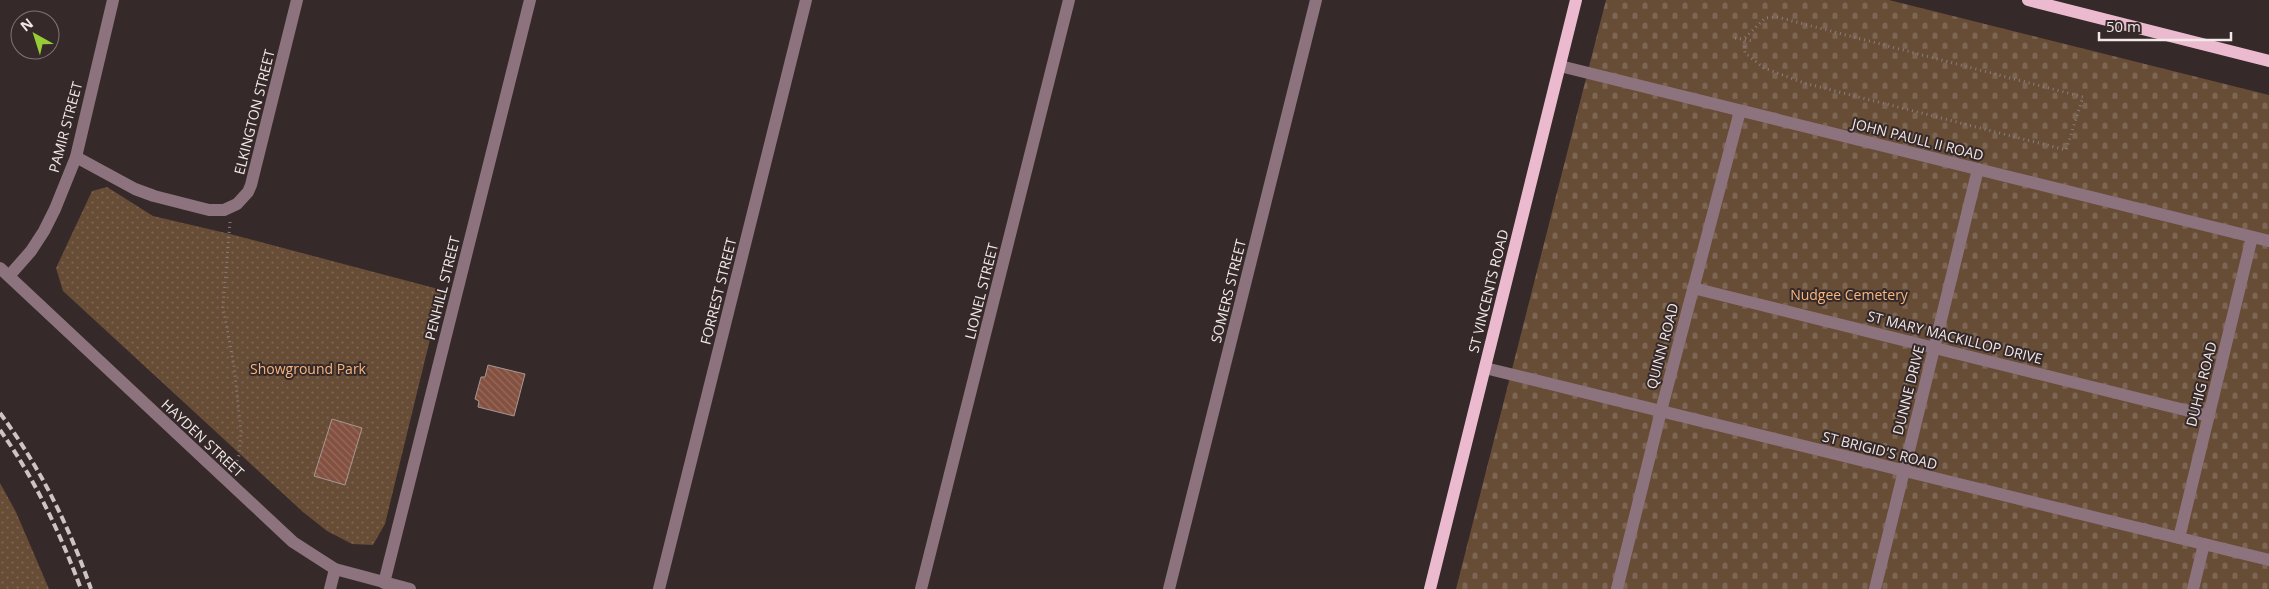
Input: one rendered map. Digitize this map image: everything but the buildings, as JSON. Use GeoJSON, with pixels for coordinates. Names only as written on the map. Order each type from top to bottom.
{"type":"FeatureCollection","features":[{"type":"Feature","properties":{"kind":"main road","name":"ST VINCENTS ROAD"},"geometry":{"type":"LineString","coordinates":[[1430,589],[1576,0]]}},
{"type":"Feature","properties":{"kind":"main road"},"geometry":{"type":"LineString","coordinates":[[2028,0],[2269,61]]}},
{"type":"Feature","properties":{"kind":"street","name":"PAMIR STREET"},"geometry":{"type":"LineString","coordinates":[[4,272],[31,251],[55,210],[76,156],[113,0]]}},
{"type":"Feature","properties":{"kind":"street","name":"ELKINGTON STREET"},"geometry":{"type":"LineString","coordinates":[[230,207],[243,199],[251,185],[297,0]]}},
{"type":"Feature","properties":{"kind":"street","name":"PENHILL STREET"},"geometry":{"type":"LineString","coordinates":[[384,583],[530,0]]}},
{"type":"Feature","properties":{"kind":"street","name":"FORREST STREET"},"geometry":{"type":"LineString","coordinates":[[659,589],[806,0]]}},
{"type":"Feature","properties":{"kind":"street","name":"LIONEL STREET"},"geometry":{"type":"LineString","coordinates":[[921,589],[1069,0]]}},
{"type":"Feature","properties":{"kind":"street","name":"SOMERS STREET"},"geometry":{"type":"LineString","coordinates":[[1169,589],[1316,0]]}},
{"type":"Feature","properties":{"kind":"street","name":"JOHN PAULL II ROAD"},"geometry":{"type":"LineString","coordinates":[[1560,66],[2269,241]]}},
{"type":"Feature","properties":{"kind":"street","name":"QUINN ROAD"},"geometry":{"type":"LineString","coordinates":[[1617,589],[1661,411],[1740,111]]}},
{"type":"Feature","properties":{"kind":"street"},"geometry":{"type":"LineString","coordinates":[[76,156],[135,189],[154,196],[209,210],[224,210],[230,207]]}},
{"type":"Feature","properties":{"kind":"street","name":"DUNNE DRIVE"},"geometry":{"type":"LineString","coordinates":[[1876,589],[1978,169]]}},
{"type":"Feature","properties":{"kind":"street","name":"DUHIG ROAD"},"geometry":{"type":"LineString","coordinates":[[2179,538],[2252,237]]}},
{"type":"Feature","properties":{"kind":"street","name":"HAYDEN STREET"},"geometry":{"type":"LineString","coordinates":[[4,272],[293,542],[335,569],[410,589]]}},
{"type":"Feature","properties":{"kind":"street","name":"ST MARY MACKILLOP DRIVE"},"geometry":{"type":"LineString","coordinates":[[1693,288],[2209,416]]}},
{"type":"Feature","properties":{"kind":"street","name":"ST BRIGID'S ROAD"},"geometry":{"type":"LineString","coordinates":[[1485,368],[2269,560]]}},
{"type":"Feature","properties":{"kind":"street"},"geometry":{"type":"LineString","coordinates":[[2192,589],[2204,544]]}},
{"type":"Feature","properties":{"kind":"street"},"geometry":{"type":"LineString","coordinates":[[330,589],[335,569]]}},
{"type":"Feature","properties":{"kind":"path"},"geometry":{"type":"LineString","coordinates":[[1777,17],[2083,97],[2066,150],[1804,83],[1764,68],[1745,53],[1744,38],[1765,18],[1777,17]]}},
{"type":"Feature","properties":{"kind":"path"},"geometry":{"type":"LineString","coordinates":[[1735,38],[1753,41]]}},
{"type":"Feature","properties":{"kind":"path"},"geometry":{"type":"LineString","coordinates":[[230,207],[229,243],[223,307],[234,366],[241,432],[239,455],[235,467]]}},
{"type":"Feature","properties":{"kind":"green space","name":"Nudgee Cemetery"},"geometry":{"type":"Polygon","coordinates":[[[1606,0],[1889,0],[2269,95],[2269,589],[1456,589],[1606,0]]]}},
{"type":"Feature","properties":{"kind":"green space","name":"Showground Park"},"geometry":{"type":"Polygon","coordinates":[[[107,187],[153,216],[230,234],[442,290],[385,524],[373,545],[352,544],[327,531],[303,512],[63,291],[56,268],[92,191],[107,187]]]}},
{"type":"Feature","properties":{"kind":"green space"},"geometry":{"type":"Polygon","coordinates":[[[0,483],[16,512],[49,589],[0,589],[0,483]]]}},
{"type":"Feature","properties":{"kind":"railway"},"geometry":{"type":"LineString","coordinates":[[0,413],[41,476],[63,520],[91,589]]}},
{"type":"Feature","properties":{"kind":"railway"},"geometry":{"type":"LineString","coordinates":[[0,430],[46,507],[81,589]]}}]}
